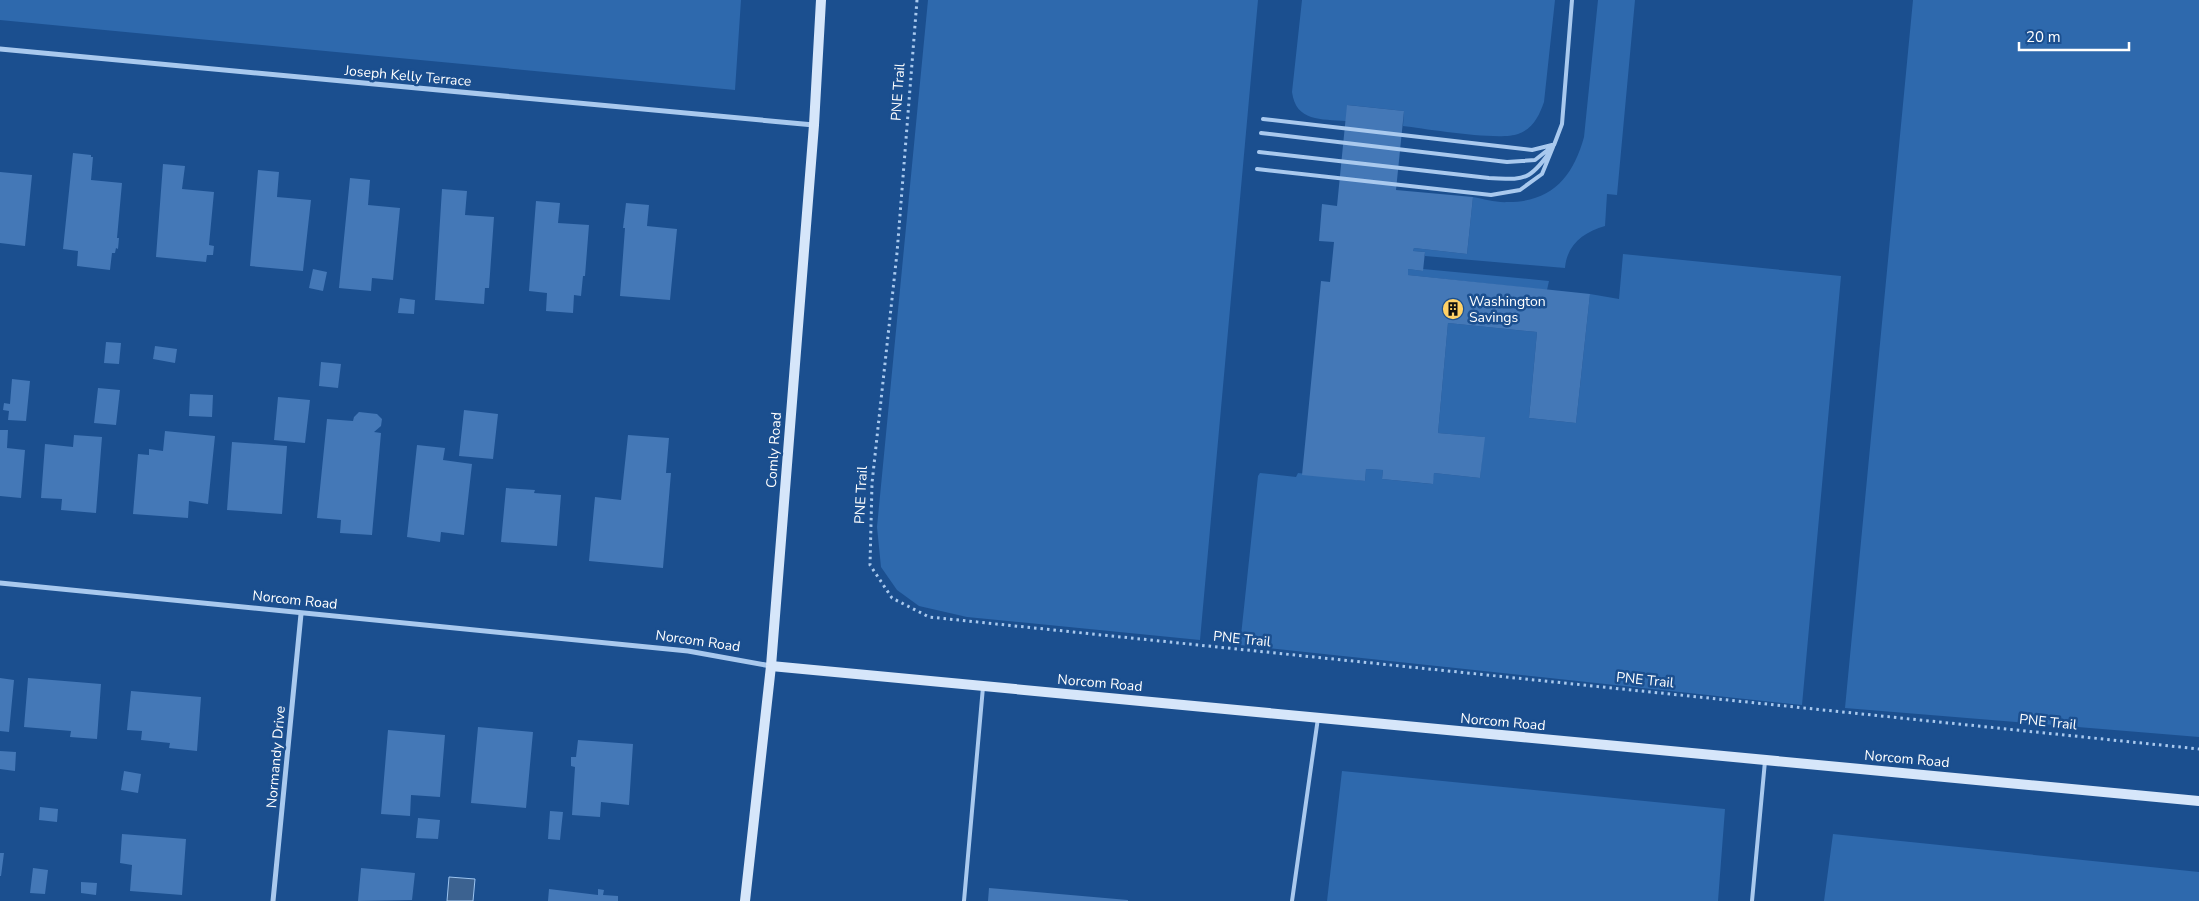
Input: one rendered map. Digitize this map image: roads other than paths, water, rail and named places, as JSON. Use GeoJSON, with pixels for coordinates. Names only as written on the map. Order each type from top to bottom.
{"type":"FeatureCollection","features":[{"type":"Feature","properties":{"kind":"street","name":"Comly Road"},"geometry":{"type":"LineString","coordinates":[[745,901],[771,666],[814,125],[821,0]]}},
{"type":"Feature","properties":{"kind":"street","name":"Joseph Kelly Terrace"},"geometry":{"type":"LineString","coordinates":[[0,49],[814,125]]}},
{"type":"Feature","properties":{"kind":"street","name":"Norcom Road"},"geometry":{"type":"LineString","coordinates":[[0,583],[688,651],[771,666],[2199,801]]}},
{"type":"Feature","properties":{"kind":"street","name":"Normandy Drive"},"geometry":{"type":"LineString","coordinates":[[273,901],[300,614]]}},
{"type":"Feature","properties":{"kind":"lane"},"geometry":{"type":"LineString","coordinates":[[1257,169],[1491,195],[1520,190],[1542,174],[1562,124],[1572,0]]}},
{"type":"Feature","properties":{"kind":"lane"},"geometry":{"type":"LineString","coordinates":[[1263,118],[1532,150],[1554,145]]}},
{"type":"Feature","properties":{"kind":"lane"},"geometry":{"type":"LineString","coordinates":[[1261,133],[1507,162],[1535,160],[1554,145]]}},
{"type":"Feature","properties":{"kind":"lane"},"geometry":{"type":"LineString","coordinates":[[1259,152],[1489,178],[1523,178],[1539,168],[1554,145]]}},
{"type":"Feature","properties":{"kind":"lane"},"geometry":{"type":"LineString","coordinates":[[964,901],[983,686]]}},
{"type":"Feature","properties":{"kind":"lane"},"geometry":{"type":"LineString","coordinates":[[1292,901],[1318,718]]}},
{"type":"Feature","properties":{"kind":"lane"},"geometry":{"type":"LineString","coordinates":[[1752,901],[1766,760]]}},
{"type":"Feature","properties":{"kind":"place","name":"Washington Savings"},"geometry":{"type":"Point","coordinates":[1453,309]}}]}
